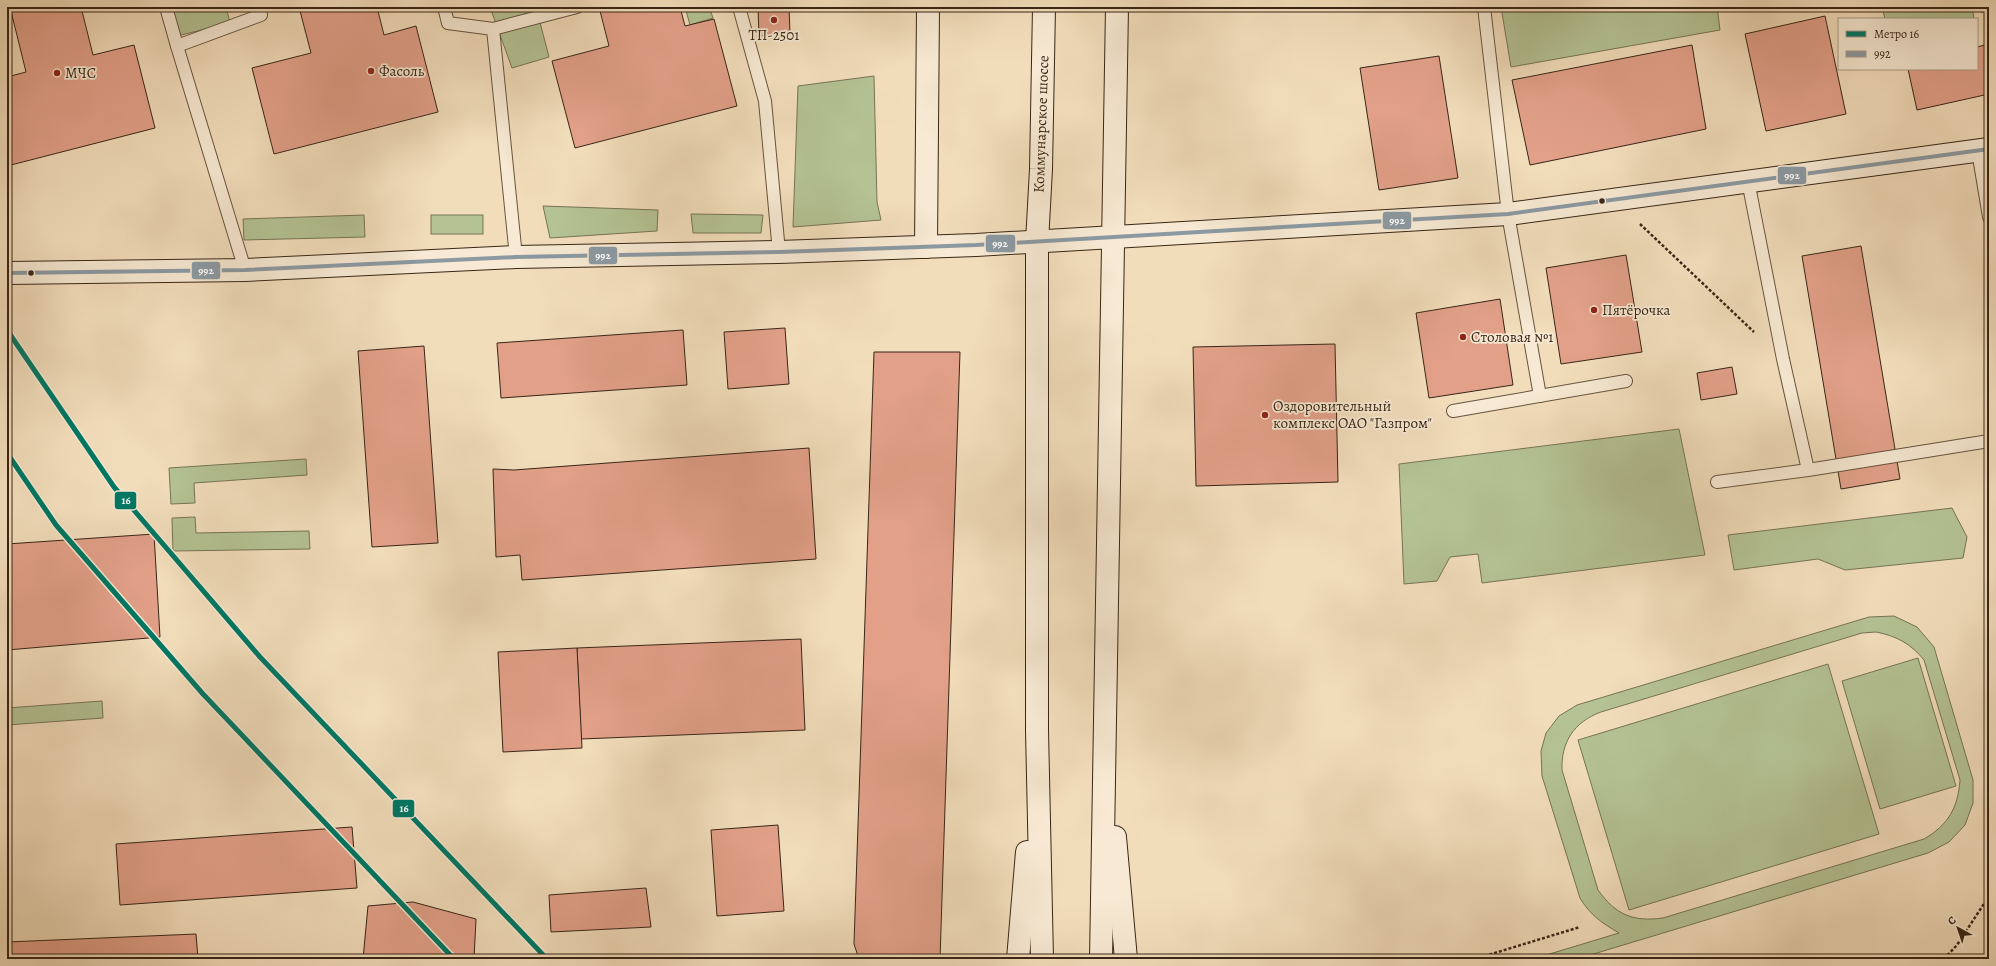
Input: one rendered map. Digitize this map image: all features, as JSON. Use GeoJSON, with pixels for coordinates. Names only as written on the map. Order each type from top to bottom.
{"type":"FeatureCollection","features":[{"type":"Feature","properties":{"kind":"main road"},"geometry":{"type":"LineString","coordinates":[[926,247],[928,7]]}},
{"type":"Feature","properties":{"kind":"main road","name":"Коммунарское шоссе"},"geometry":{"type":"LineString","coordinates":[[1037,730],[1037,242],[1041,169],[1044,7]]}},
{"type":"Feature","properties":{"kind":"main road"},"geometry":{"type":"LineString","coordinates":[[1101,959],[1117,7]]}},
{"type":"Feature","properties":{"kind":"main road"},"geometry":{"type":"LineString","coordinates":[[7,273],[245,270],[516,257],[779,252],[926,247],[1037,242],[1508,214],[1983,150]]}},
{"type":"Feature","properties":{"kind":"main road"},"geometry":{"type":"LineString","coordinates":[[1104,725],[1126,959]]}},
{"type":"Feature","properties":{"kind":"main road"},"geometry":{"type":"LineString","coordinates":[[1018,959],[1037,730]]}},
{"type":"Feature","properties":{"kind":"main road"},"geometry":{"type":"LineString","coordinates":[[1037,730],[1042,959]]}},
{"type":"Feature","properties":{"kind":"lane"},"geometry":{"type":"LineString","coordinates":[[166,7],[245,270]]}},
{"type":"Feature","properties":{"kind":"lane"},"geometry":{"type":"LineString","coordinates":[[177,46],[261,15],[259,7]]}},
{"type":"Feature","properties":{"kind":"lane"},"geometry":{"type":"LineString","coordinates":[[444,7],[448,23],[493,29],[577,7]]}},
{"type":"Feature","properties":{"kind":"lane"},"geometry":{"type":"LineString","coordinates":[[739,7],[766,101],[779,252]]}},
{"type":"Feature","properties":{"kind":"lane"},"geometry":{"type":"LineString","coordinates":[[1484,7],[1508,214],[1540,396]]}},
{"type":"Feature","properties":{"kind":"lane"},"geometry":{"type":"LineString","coordinates":[[493,29],[516,257]]}},
{"type":"Feature","properties":{"kind":"lane"},"geometry":{"type":"LineString","coordinates":[[1983,150],[1989,217]]}},
{"type":"Feature","properties":{"kind":"lane"},"geometry":{"type":"LineString","coordinates":[[1748,181],[1783,360],[1808,470]]}},
{"type":"Feature","properties":{"kind":"lane"},"geometry":{"type":"LineString","coordinates":[[1453,411],[1626,381]]}},
{"type":"Feature","properties":{"kind":"lane"},"geometry":{"type":"LineString","coordinates":[[1717,482],[1808,470],[1989,441]]}},
{"type":"Feature","properties":{"kind":"path"},"geometry":{"type":"LineString","coordinates":[[1640,224],[1783,360]]}},
{"type":"Feature","properties":{"kind":"path"},"geometry":{"type":"LineString","coordinates":[[1989,522],[1986,525],[1989,539]]}},
{"type":"Feature","properties":{"kind":"path"},"geometry":{"type":"LineString","coordinates":[[1944,959],[1958,945],[1989,896]]}},
{"type":"Feature","properties":{"kind":"path"},"geometry":{"type":"LineString","coordinates":[[1475,959],[1580,927]]}},
{"type":"Feature","properties":{"kind":"green space"},"geometry":{"type":"Polygon","coordinates":[[[170,7],[183,7],[184,12],[201,7],[226,7],[230,23],[177,36],[170,7]]]}},
{"type":"Feature","properties":{"kind":"green space"},"geometry":{"type":"Polygon","coordinates":[[[490,7],[536,7],[549,57],[512,68],[490,7]]]}},
{"type":"Feature","properties":{"kind":"green space"},"geometry":{"type":"Polygon","coordinates":[[[685,7],[709,7],[713,18],[690,25],[685,7]]]}},
{"type":"Feature","properties":{"kind":"green space"},"geometry":{"type":"Polygon","coordinates":[[[1501,7],[1717,7],[1720,30],[1511,67],[1501,7]]]}},
{"type":"Feature","properties":{"kind":"green space"},"geometry":{"type":"Polygon","coordinates":[[[1882,7],[1972,7],[1974,18],[1885,18],[1882,7]]]}},
{"type":"Feature","properties":{"kind":"green space"},"geometry":{"type":"Polygon","coordinates":[[[874,76],[877,202],[881,220],[793,227],[798,86],[874,76]]]}},
{"type":"Feature","properties":{"kind":"green space"},"geometry":{"type":"Polygon","coordinates":[[[543,206],[658,210],[657,231],[550,238],[543,206]]]}},
{"type":"Feature","properties":{"kind":"green space"},"geometry":{"type":"Polygon","coordinates":[[[691,214],[763,215],[761,233],[693,233],[691,214]]]}},
{"type":"Feature","properties":{"kind":"green space"},"geometry":{"type":"Polygon","coordinates":[[[364,215],[365,237],[244,240],[243,219],[364,215]]]}},
{"type":"Feature","properties":{"kind":"green space"},"geometry":{"type":"Polygon","coordinates":[[[431,215],[483,215],[483,234],[431,234],[431,215]]]}},
{"type":"Feature","properties":{"kind":"green space"},"geometry":{"type":"Polygon","coordinates":[[[1679,429],[1705,555],[1482,583],[1478,554],[1450,557],[1437,581],[1404,584],[1399,464],[1679,429]]]}},
{"type":"Feature","properties":{"kind":"green space"},"geometry":{"type":"Polygon","coordinates":[[[306,459],[307,475],[194,483],[195,503],[171,504],[169,468],[306,459]]]}},
{"type":"Feature","properties":{"kind":"green space"},"geometry":{"type":"Polygon","coordinates":[[[1952,508],[1967,537],[1963,558],[1845,570],[1818,559],[1734,570],[1728,535],[1952,508]]]}},
{"type":"Feature","properties":{"kind":"green space"},"geometry":{"type":"Polygon","coordinates":[[[195,517],[196,533],[309,531],[310,549],[173,551],[172,518],[195,517]]]}},
{"type":"Feature","properties":{"kind":"green space"},"geometry":{"type":"Polygon","coordinates":[[[1894,616],[1917,627],[1934,647],[1973,780],[1973,803],[1965,825],[1949,842],[1928,853],[1577,959],[1533,959],[1619,933],[1597,918],[1580,898],[1542,776],[1541,751],[1546,733],[1559,716],[1577,705],[1869,617],[1894,616]],[[1876,632],[1862,633],[1601,712],[1583,721],[1571,734],[1567,742],[1562,760],[1562,770],[1598,890],[1605,899],[1626,915],[1643,919],[1663,918],[1924,839],[1939,828],[1950,815],[1954,807],[1960,780],[1924,660],[1914,649],[1897,638],[1876,632]]]}},
{"type":"Feature","properties":{"kind":"green space"},"geometry":{"type":"Polygon","coordinates":[[[1918,658],[1956,786],[1880,809],[1842,681],[1918,658]]]}},
{"type":"Feature","properties":{"kind":"green space"},"geometry":{"type":"Polygon","coordinates":[[[1828,664],[1879,834],[1629,910],[1578,740],[1828,664]]]}},
{"type":"Feature","properties":{"kind":"green space"},"geometry":{"type":"Polygon","coordinates":[[[102,701],[103,718],[7,725],[7,708],[102,701]]]}},
{"type":"Feature","properties":{"kind":"building"},"geometry":{"type":"Polygon","coordinates":[[[10,7],[81,7],[93,55],[134,45],[155,128],[7,166],[7,77],[26,72],[10,7]]]}},
{"type":"Feature","properties":{"kind":"building"},"geometry":{"type":"Polygon","coordinates":[[[299,7],[377,7],[384,35],[416,26],[438,112],[274,154],[252,68],[311,53],[299,7]]]}},
{"type":"Feature","properties":{"kind":"building"},"geometry":{"type":"Polygon","coordinates":[[[599,7],[680,7],[685,26],[714,19],[737,106],[575,148],[552,61],[609,46],[599,7]]]}},
{"type":"Feature","properties":{"kind":"building","name":"ТП-2501"},"geometry":{"type":"Polygon","coordinates":[[[758,7],[789,7],[790,34],[759,36],[758,7]]]}},
{"type":"Feature","properties":{"kind":"building"},"geometry":{"type":"Polygon","coordinates":[[[1980,7],[1989,7],[1989,11],[1981,12],[1980,7]]]}},
{"type":"Feature","properties":{"kind":"building"},"geometry":{"type":"Polygon","coordinates":[[[1825,16],[1846,114],[1766,131],[1745,34],[1825,16]]]}},
{"type":"Feature","properties":{"kind":"building"},"geometry":{"type":"Polygon","coordinates":[[[1989,44],[1989,94],[1917,110],[1908,70],[1978,70],[1978,47],[1989,44]]]}},
{"type":"Feature","properties":{"kind":"building"},"geometry":{"type":"Polygon","coordinates":[[[1692,45],[1706,129],[1530,165],[1512,80],[1692,45]]]}},
{"type":"Feature","properties":{"kind":"building"},"geometry":{"type":"Polygon","coordinates":[[[1439,56],[1458,178],[1379,190],[1360,68],[1439,56]]]}},
{"type":"Feature","properties":{"kind":"building"},"geometry":{"type":"Polygon","coordinates":[[[1861,246],[1900,479],[1841,489],[1802,256],[1861,246]]]}},
{"type":"Feature","properties":{"kind":"building","name":"Пятёрочка"},"geometry":{"type":"Polygon","coordinates":[[[1626,255],[1642,352],[1561,364],[1546,268],[1626,255]]]}},
{"type":"Feature","properties":{"kind":"building","name":"Столовая №1"},"geometry":{"type":"Polygon","coordinates":[[[1500,299],[1513,385],[1429,398],[1416,313],[1500,299]]]}},
{"type":"Feature","properties":{"kind":"building"},"geometry":{"type":"Polygon","coordinates":[[[785,328],[789,384],[728,389],[724,332],[785,328]]]}},
{"type":"Feature","properties":{"kind":"building"},"geometry":{"type":"Polygon","coordinates":[[[683,330],[687,385],[501,398],[497,343],[683,330]]]}},
{"type":"Feature","properties":{"kind":"building","name":"Оздоровительный комплекс ОАО \"Газпром\""},"geometry":{"type":"Polygon","coordinates":[[[1335,344],[1338,482],[1196,486],[1193,347],[1335,344]]]}},
{"type":"Feature","properties":{"kind":"building"},"geometry":{"type":"Polygon","coordinates":[[[424,346],[438,543],[372,547],[358,351],[424,346]]]}},
{"type":"Feature","properties":{"kind":"building"},"geometry":{"type":"Polygon","coordinates":[[[874,352],[960,352],[940,959],[859,959],[854,944],[874,352]]]}},
{"type":"Feature","properties":{"kind":"building"},"geometry":{"type":"Polygon","coordinates":[[[1732,367],[1737,394],[1701,400],[1697,373],[1732,367]]]}},
{"type":"Feature","properties":{"kind":"building"},"geometry":{"type":"Polygon","coordinates":[[[809,448],[816,559],[522,580],[520,555],[496,557],[493,469],[514,470],[809,448]]]}},
{"type":"Feature","properties":{"kind":"building"},"geometry":{"type":"Polygon","coordinates":[[[154,534],[160,637],[7,650],[7,544],[154,534]]]}},
{"type":"Feature","properties":{"kind":"building"},"geometry":{"type":"Polygon","coordinates":[[[801,639],[805,730],[581,739],[577,648],[801,639]]]}},
{"type":"Feature","properties":{"kind":"building"},"geometry":{"type":"Polygon","coordinates":[[[577,648],[582,748],[503,752],[498,652],[577,648]]]}},
{"type":"Feature","properties":{"kind":"building"},"geometry":{"type":"Polygon","coordinates":[[[778,825],[784,911],[717,916],[711,830],[778,825]]]}},
{"type":"Feature","properties":{"kind":"building"},"geometry":{"type":"Polygon","coordinates":[[[352,827],[357,888],[120,905],[116,844],[352,827]]]}},
{"type":"Feature","properties":{"kind":"building"},"geometry":{"type":"Polygon","coordinates":[[[646,888],[651,927],[551,932],[549,895],[646,888]]]}},
{"type":"Feature","properties":{"kind":"building"},"geometry":{"type":"Polygon","coordinates":[[[413,902],[476,919],[474,959],[363,959],[368,906],[413,902]]]}},
{"type":"Feature","properties":{"kind":"building"},"geometry":{"type":"Polygon","coordinates":[[[196,934],[198,959],[7,959],[7,942],[196,934]]]}},
{"type":"Feature","properties":{"kind":"metro line","name":"16"},"geometry":{"type":"LineString","coordinates":[[7,330],[114,487],[260,657],[547,959]]}},
{"type":"Feature","properties":{"kind":"metro line","name":"16"},"geometry":{"type":"LineString","coordinates":[[7,453],[56,525],[203,694],[454,959]]}},
{"type":"Feature","properties":{"kind":"transit line","name":"992"},"geometry":{"type":"LineString","coordinates":[[7,273],[245,270],[516,257],[779,252],[976,245],[1508,214],[1989,149]]}},
{"type":"Feature","properties":{"kind":"place","name":"ТП-2501"},"geometry":{"type":"Point","coordinates":[774,20]}},
{"type":"Feature","properties":{"kind":"place","name":"Фасоль"},"geometry":{"type":"Point","coordinates":[371,71]}},
{"type":"Feature","properties":{"kind":"place","name":"МЧС"},"geometry":{"type":"Point","coordinates":[57,73]}},
{"type":"Feature","properties":{"kind":"place","name":"Пятёрочка"},"geometry":{"type":"Point","coordinates":[1594,310]}},
{"type":"Feature","properties":{"kind":"place","name":"Столовая №1"},"geometry":{"type":"Point","coordinates":[1463,337]}},
{"type":"Feature","properties":{"kind":"place","name":"Оздоровительный комплекс ОАО \"Газпром\""},"geometry":{"type":"Point","coordinates":[1265,415]}}]}
